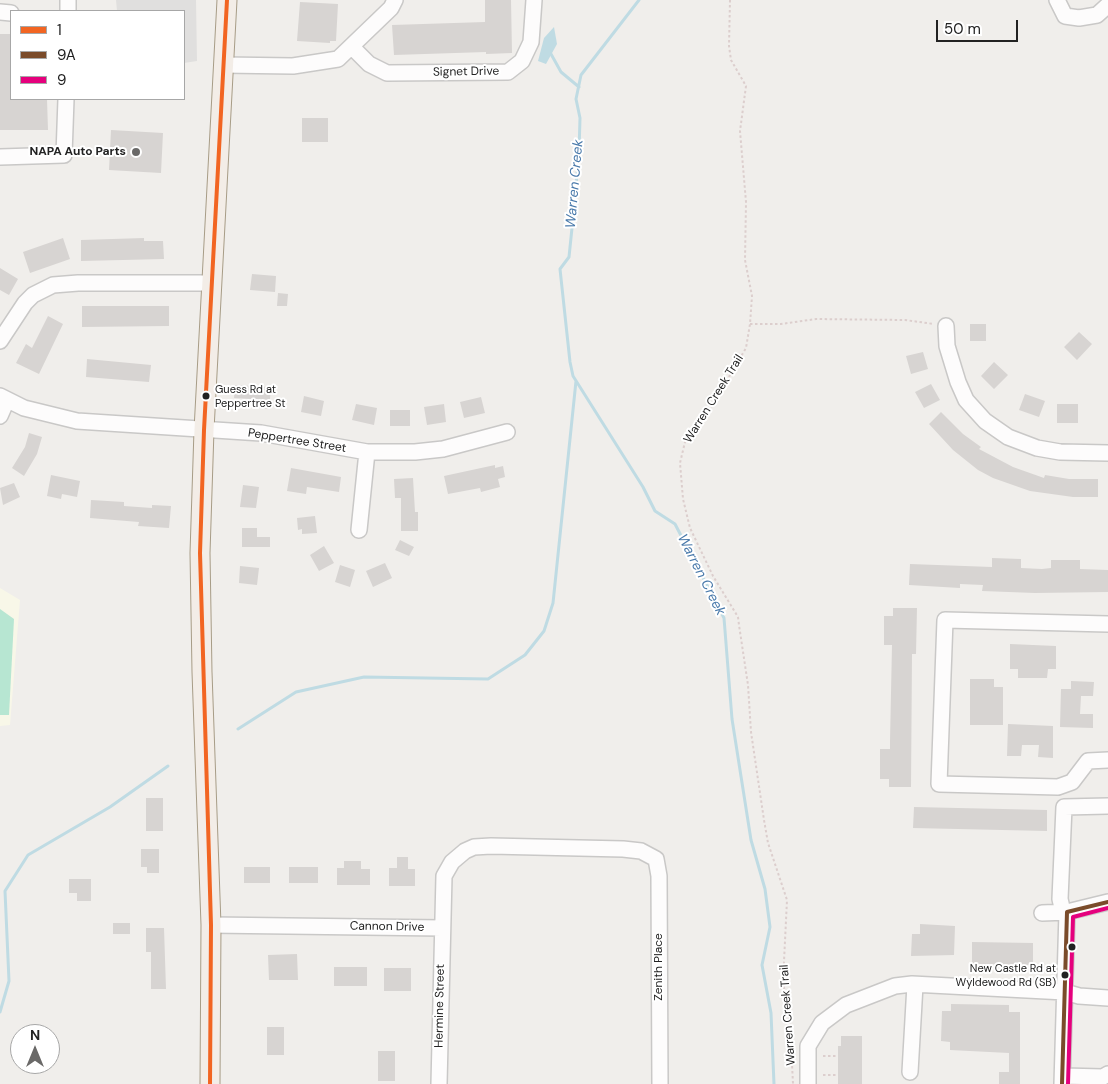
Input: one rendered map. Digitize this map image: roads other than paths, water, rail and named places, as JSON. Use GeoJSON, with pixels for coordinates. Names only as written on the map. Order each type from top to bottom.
{"type":"FeatureCollection","features":[{"type":"Feature","properties":{"kind":"main road"},"geometry":{"type":"LineString","coordinates":[[210,1084],[211,925],[202,672],[200,553],[204,430],[227,0]]}},
{"type":"Feature","properties":{"kind":"street"},"geometry":{"type":"LineString","coordinates":[[223,65],[316,64],[338,59],[390,8],[395,0]]}},
{"type":"Feature","properties":{"kind":"street","name":"Signet Drive"},"geometry":{"type":"LineString","coordinates":[[352,47],[369,64],[387,73],[508,72],[522,61],[531,42],[534,0]]}},
{"type":"Feature","properties":{"kind":"street"},"geometry":{"type":"LineString","coordinates":[[1057,0],[1065,16],[1079,18],[1097,15],[1108,5]]}},
{"type":"Feature","properties":{"kind":"street"},"geometry":{"type":"LineString","coordinates":[[0,157],[64,155],[66,100]]}},
{"type":"Feature","properties":{"kind":"street"},"geometry":{"type":"LineString","coordinates":[[0,341],[25,303],[33,295],[52,286],[78,283],[213,283]]}},
{"type":"Feature","properties":{"kind":"street"},"geometry":{"type":"LineString","coordinates":[[946,326],[947,346],[958,382],[966,400],[989,424],[1008,437],[1037,448],[1108,453]]}},
{"type":"Feature","properties":{"kind":"street"},"geometry":{"type":"LineString","coordinates":[[0,416],[4,398]]}},
{"type":"Feature","properties":{"kind":"street","name":"Peppertree Street"},"geometry":{"type":"LineString","coordinates":[[4,398],[24,408],[77,421],[261,433],[367,452],[415,452],[443,449],[507,432]]}},
{"type":"Feature","properties":{"kind":"street"},"geometry":{"type":"LineString","coordinates":[[359,530],[367,452]]}},
{"type":"Feature","properties":{"kind":"street"},"geometry":{"type":"LineString","coordinates":[[1108,624],[945,620],[939,784],[1058,787],[1072,782],[1088,761],[1108,760]]}},
{"type":"Feature","properties":{"kind":"street"},"geometry":{"type":"LineString","coordinates":[[1058,787],[1064,808],[1060,899],[1065,912],[1062,1080],[1108,1074]]}},
{"type":"Feature","properties":{"kind":"street"},"geometry":{"type":"LineString","coordinates":[[1064,808],[1108,806]]}},
{"type":"Feature","properties":{"kind":"street","name":"Cannon Drive"},"geometry":{"type":"LineString","coordinates":[[211,925],[442,928],[444,885],[447,869],[458,855],[474,847],[623,849],[650,854]]}},
{"type":"Feature","properties":{"kind":"street","name":"Zenith Place"},"geometry":{"type":"LineString","coordinates":[[650,854],[656,859],[659,876],[660,1084]]}},
{"type":"Feature","properties":{"kind":"street"},"geometry":{"type":"LineString","coordinates":[[1042,913],[1065,912],[1108,902]]}},
{"type":"Feature","properties":{"kind":"street","name":"Hermine Street"},"geometry":{"type":"LineString","coordinates":[[439,1084],[442,928]]}},
{"type":"Feature","properties":{"kind":"street"},"geometry":{"type":"LineString","coordinates":[[910,1072],[914,985]]}},
{"type":"Feature","properties":{"kind":"street"},"geometry":{"type":"LineString","coordinates":[[808,1084],[808,1046],[822,1023],[831,1015],[856,1001],[895,986],[914,985],[1065,992],[1079,996],[1108,998]]}},
{"type":"Feature","properties":{"kind":"water"},"geometry":{"type":"Polygon","coordinates":[[[554,27],[557,44],[546,64],[538,61],[544,38],[554,27]]]}},
{"type":"Feature","properties":{"kind":"waterway","name":"Warren Creek"},"geometry":{"type":"LineString","coordinates":[[639,0],[581,75],[576,99],[580,118],[579,152],[572,228],[569,257],[560,269],[570,362],[573,376],[643,487],[655,511],[675,524],[724,618],[732,719],[751,840],[765,889],[770,927],[762,965],[771,1013],[774,1084]]}},
{"type":"Feature","properties":{"kind":"waterway"},"geometry":{"type":"LineString","coordinates":[[551,54],[561,72],[579,87]]}},
{"type":"Feature","properties":{"kind":"waterway"},"geometry":{"type":"LineString","coordinates":[[238,729],[296,692],[364,677],[488,679],[525,655],[544,631],[553,603],[576,381]]}},
{"type":"Feature","properties":{"kind":"waterway"},"geometry":{"type":"LineString","coordinates":[[0,1012],[9,981],[5,891],[28,855],[110,807],[168,766]]}},
{"type":"Feature","properties":{"kind":"place","name":"NAPA Auto Parts"},"geometry":{"type":"Point","coordinates":[136,152]}},
{"type":"Feature","properties":{"kind":"place","name":"Guess Rd at Peppertree St"},"geometry":{"type":"Point","coordinates":[206,396]}},
{"type":"Feature","properties":{"kind":"place","name":"New Castle Rd at Wyldewood Rd (SB)"},"geometry":{"type":"Point","coordinates":[1065,975]}}]}
